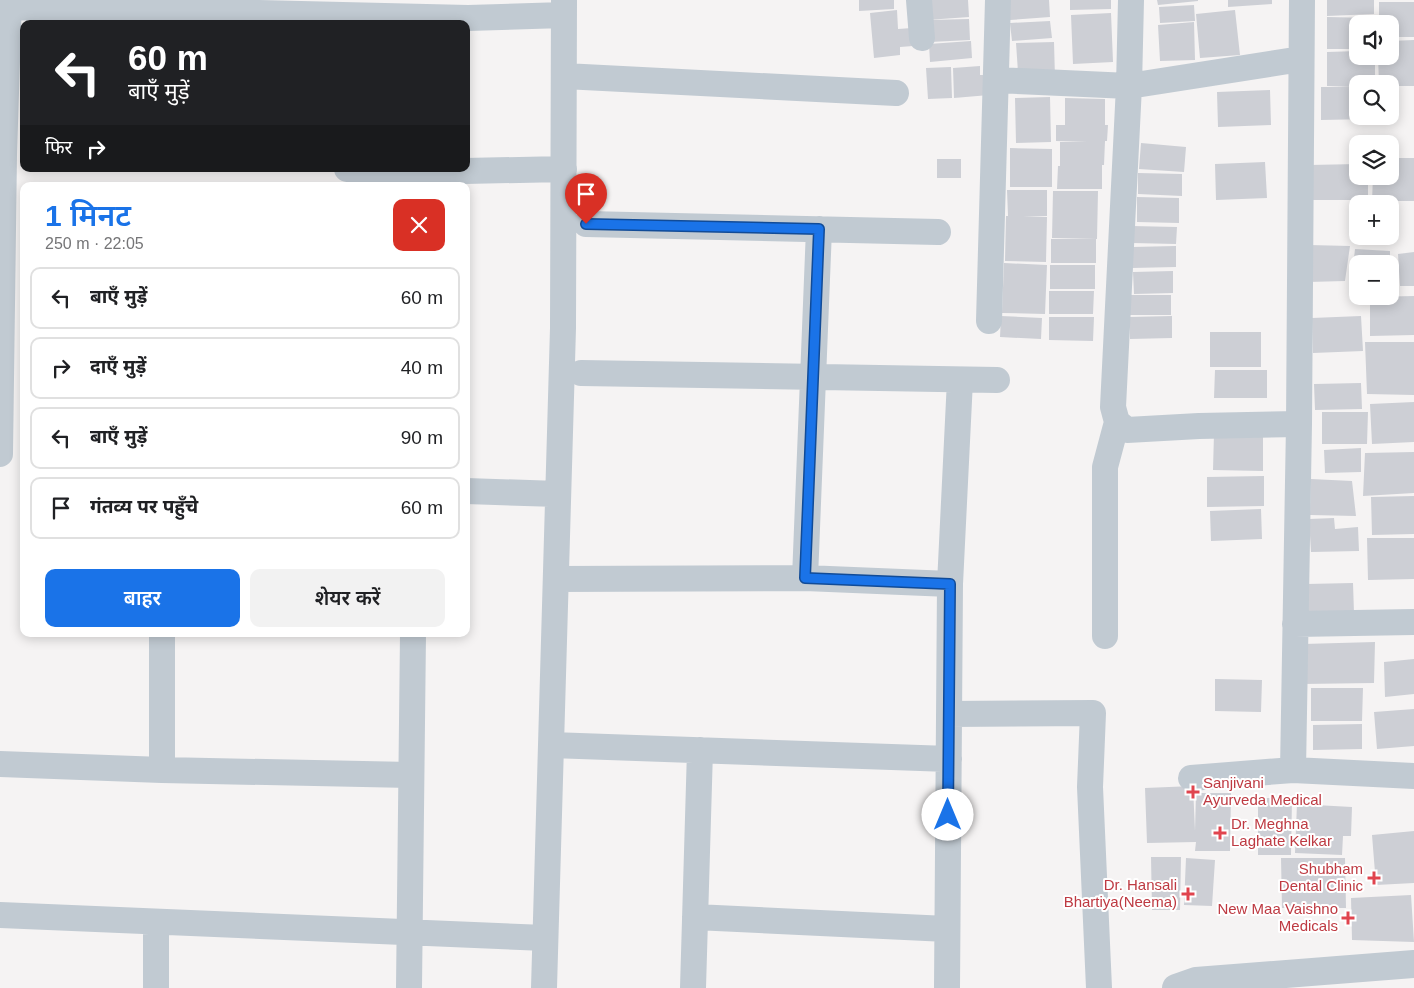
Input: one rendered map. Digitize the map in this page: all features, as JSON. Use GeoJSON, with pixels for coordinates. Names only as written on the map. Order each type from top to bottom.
{"type":"FeatureCollection","features":[{"type":"Feature","properties":{"kind":"street"},"geometry":{"type":"LineString","coordinates":[[918,0],[922,38]]}},
{"type":"Feature","properties":{"kind":"street"},"geometry":{"type":"LineString","coordinates":[[989,321],[998,0]]}},
{"type":"Feature","properties":{"kind":"street"},"geometry":{"type":"LineString","coordinates":[[1105,636],[1105,467],[1117,422],[1113,407],[1129,86],[1130,0]]}},
{"type":"Feature","properties":{"kind":"street"},"geometry":{"type":"LineString","coordinates":[[1292,770],[1299,424],[1302,0]]}},
{"type":"Feature","properties":{"kind":"street"},"geometry":{"type":"LineString","coordinates":[[0,454],[13,299],[9,154],[9,3],[468,9],[564,8],[563,328],[544,988]]}},
{"type":"Feature","properties":{"kind":"street"},"geometry":{"type":"LineString","coordinates":[[997,80],[1129,86],[1301,59]]}},
{"type":"Feature","properties":{"kind":"street"},"geometry":{"type":"LineString","coordinates":[[564,76],[896,93]]}},
{"type":"Feature","properties":{"kind":"street"},"geometry":{"type":"LineString","coordinates":[[369,172],[419,179],[564,169]]}},
{"type":"Feature","properties":{"kind":"street"},"geometry":{"type":"LineString","coordinates":[[586,224],[938,232]]}},
{"type":"Feature","properties":{"kind":"street"},"geometry":{"type":"LineString","coordinates":[[805,578],[819,229]]}},
{"type":"Feature","properties":{"kind":"street"},"geometry":{"type":"LineString","coordinates":[[581,373],[997,380]]}},
{"type":"Feature","properties":{"kind":"street"},"geometry":{"type":"LineString","coordinates":[[947,988],[950,584],[960,380]]}},
{"type":"Feature","properties":{"kind":"street"},"geometry":{"type":"LineString","coordinates":[[1117,422],[1127,430],[1299,424]]}},
{"type":"Feature","properties":{"kind":"street"},"geometry":{"type":"LineString","coordinates":[[0,441],[20,441]]}},
{"type":"Feature","properties":{"kind":"street"},"geometry":{"type":"LineString","coordinates":[[470,491],[558,494]]}},
{"type":"Feature","properties":{"kind":"street"},"geometry":{"type":"LineString","coordinates":[[556,579],[805,578],[950,584]]}},
{"type":"Feature","properties":{"kind":"street"},"geometry":{"type":"LineString","coordinates":[[1295,624],[1414,622]]}},
{"type":"Feature","properties":{"kind":"street"},"geometry":{"type":"LineString","coordinates":[[162,637],[162,770]]}},
{"type":"Feature","properties":{"kind":"street"},"geometry":{"type":"LineString","coordinates":[[409,988],[413,637]]}},
{"type":"Feature","properties":{"kind":"street"},"geometry":{"type":"LineString","coordinates":[[949,714],[1094,713],[1090,787],[1099,988]]}},
{"type":"Feature","properties":{"kind":"street"},"geometry":{"type":"LineString","coordinates":[[551,745],[949,759]]}},
{"type":"Feature","properties":{"kind":"street"},"geometry":{"type":"LineString","coordinates":[[693,988],[700,750]]}},
{"type":"Feature","properties":{"kind":"street"},"geometry":{"type":"LineString","coordinates":[[0,764],[162,770],[411,775]]}},
{"type":"Feature","properties":{"kind":"street"},"geometry":{"type":"LineString","coordinates":[[1191,778],[1292,770],[1414,776]]}},
{"type":"Feature","properties":{"kind":"street"},"geometry":{"type":"LineString","coordinates":[[0,916],[546,938]]}},
{"type":"Feature","properties":{"kind":"street"},"geometry":{"type":"LineString","coordinates":[[695,917],[947,929]]}},
{"type":"Feature","properties":{"kind":"street"},"geometry":{"type":"LineString","coordinates":[[156,922],[156,988]]}},
{"type":"Feature","properties":{"kind":"street"},"geometry":{"type":"LineString","coordinates":[[1176,988],[1196,980],[1414,964]]}},
{"type":"Feature","properties":{"kind":"building"},"geometry":{"type":"Polygon","coordinates":[[[859,0],[894,0],[894,9],[859,11],[859,0]]]}},
{"type":"Feature","properties":{"kind":"building"},"geometry":{"type":"Polygon","coordinates":[[[925,0],[968,0],[969,17],[927,20],[925,0]]]}},
{"type":"Feature","properties":{"kind":"building"},"geometry":{"type":"Polygon","coordinates":[[[1009,0],[1049,0],[1050,17],[1010,20],[1009,0]]]}},
{"type":"Feature","properties":{"kind":"building"},"geometry":{"type":"Polygon","coordinates":[[[1070,0],[1111,0],[1111,9],[1070,10],[1070,0]]]}},
{"type":"Feature","properties":{"kind":"building"},"geometry":{"type":"Polygon","coordinates":[[[1157,0],[1198,0],[1198,1],[1158,5],[1157,0]]]}},
{"type":"Feature","properties":{"kind":"building"},"geometry":{"type":"Polygon","coordinates":[[[1228,0],[1272,0],[1272,4],[1228,7],[1228,0]]]}},
{"type":"Feature","properties":{"kind":"building"},"geometry":{"type":"Polygon","coordinates":[[[1327,0],[1374,0],[1374,14],[1327,16],[1327,0]]]}},
{"type":"Feature","properties":{"kind":"building"},"geometry":{"type":"Polygon","coordinates":[[[1379,2],[1414,2],[1414,37],[1399,37],[1399,15],[1379,15],[1379,2]]]}},
{"type":"Feature","properties":{"kind":"building"},"geometry":{"type":"Polygon","coordinates":[[[1194,5],[1195,21],[1160,23],[1159,7],[1194,5]]]}},
{"type":"Feature","properties":{"kind":"building"},"geometry":{"type":"Polygon","coordinates":[[[897,10],[898,29],[912,28],[913,46],[900,47],[900,55],[874,58],[870,13],[897,10]]]}},
{"type":"Feature","properties":{"kind":"building"},"geometry":{"type":"Polygon","coordinates":[[[1235,10],[1240,55],[1200,58],[1196,14],[1235,10]]]}},
{"type":"Feature","properties":{"kind":"building"},"geometry":{"type":"Polygon","coordinates":[[[1111,13],[1113,62],[1073,64],[1071,15],[1111,13]]]}},
{"type":"Feature","properties":{"kind":"building"},"geometry":{"type":"Polygon","coordinates":[[[1327,17],[1349,17],[1349,49],[1327,49],[1327,17]]]}},
{"type":"Feature","properties":{"kind":"building"},"geometry":{"type":"Polygon","coordinates":[[[969,19],[970,40],[930,42],[929,20],[969,19]]]}},
{"type":"Feature","properties":{"kind":"building"},"geometry":{"type":"Polygon","coordinates":[[[1050,21],[1052,38],[1012,41],[1010,23],[1050,21]]]}},
{"type":"Feature","properties":{"kind":"building"},"geometry":{"type":"Polygon","coordinates":[[[1194,22],[1195,60],[1160,61],[1158,25],[1194,22]]]}},
{"type":"Feature","properties":{"kind":"building"},"geometry":{"type":"Polygon","coordinates":[[[1414,40],[1414,86],[1399,86],[1399,75],[1379,75],[1378,65],[1399,65],[1399,41],[1414,40]]]}},
{"type":"Feature","properties":{"kind":"building"},"geometry":{"type":"Polygon","coordinates":[[[971,41],[972,58],[930,62],[929,44],[971,41]]]}},
{"type":"Feature","properties":{"kind":"building"},"geometry":{"type":"Polygon","coordinates":[[[1054,42],[1055,78],[1018,72],[1016,43],[1054,42]]]}},
{"type":"Feature","properties":{"kind":"building"},"geometry":{"type":"Polygon","coordinates":[[[1349,51],[1349,65],[1375,65],[1375,75],[1349,75],[1349,87],[1327,86],[1327,52],[1349,51]]]}},
{"type":"Feature","properties":{"kind":"building"},"geometry":{"type":"Polygon","coordinates":[[[980,66],[980,75],[988,75],[989,95],[954,98],[953,68],[980,66]]]}},
{"type":"Feature","properties":{"kind":"building"},"geometry":{"type":"Polygon","coordinates":[[[951,67],[952,98],[928,99],[926,68],[951,67]]]}},
{"type":"Feature","properties":{"kind":"building"},"geometry":{"type":"Polygon","coordinates":[[[1321,87],[1349,87],[1349,119],[1321,120],[1321,87]]]}},
{"type":"Feature","properties":{"kind":"building"},"geometry":{"type":"Polygon","coordinates":[[[1270,90],[1271,125],[1218,127],[1217,92],[1270,90]]]}},
{"type":"Feature","properties":{"kind":"building"},"geometry":{"type":"Polygon","coordinates":[[[1050,97],[1051,142],[1016,143],[1015,98],[1050,97]]]}},
{"type":"Feature","properties":{"kind":"building"},"geometry":{"type":"Polygon","coordinates":[[[1065,98],[1105,99],[1105,125],[1108,125],[1104,165],[1102,165],[1102,189],[1057,189],[1058,166],[1060,166],[1060,142],[1087,142],[1056,141],[1056,125],[1065,125],[1065,98]]]}},
{"type":"Feature","properties":{"kind":"building"},"geometry":{"type":"Polygon","coordinates":[[[1141,143],[1186,147],[1184,172],[1139,169],[1141,143]]]}},
{"type":"Feature","properties":{"kind":"building"},"geometry":{"type":"Polygon","coordinates":[[[1010,148],[1052,149],[1052,187],[1010,187],[1010,148]]]}},
{"type":"Feature","properties":{"kind":"building"},"geometry":{"type":"Polygon","coordinates":[[[1399,158],[1414,158],[1414,201],[1399,201],[1399,195],[1372,195],[1373,185],[1399,185],[1399,158]]]}},
{"type":"Feature","properties":{"kind":"building"},"geometry":{"type":"Polygon","coordinates":[[[937,159],[961,159],[961,178],[937,178],[937,159]]]}},
{"type":"Feature","properties":{"kind":"building"},"geometry":{"type":"Polygon","coordinates":[[[1265,162],[1267,198],[1216,200],[1215,164],[1265,162]]]}},
{"type":"Feature","properties":{"kind":"building"},"geometry":{"type":"Polygon","coordinates":[[[1349,164],[1349,185],[1368,185],[1368,195],[1349,195],[1349,200],[1309,200],[1309,165],[1349,164]]]}},
{"type":"Feature","properties":{"kind":"building"},"geometry":{"type":"Polygon","coordinates":[[[1138,173],[1182,174],[1182,196],[1138,194],[1138,173]]]}},
{"type":"Feature","properties":{"kind":"building"},"geometry":{"type":"Polygon","coordinates":[[[1007,190],[1047,190],[1047,216],[1023,216],[1047,217],[1046,262],[1005,261],[1006,216],[1008,216],[1007,190]]]}},
{"type":"Feature","properties":{"kind":"building"},"geometry":{"type":"Polygon","coordinates":[[[1053,191],[1098,191],[1097,239],[1052,238],[1053,191]]]}},
{"type":"Feature","properties":{"kind":"building"},"geometry":{"type":"Polygon","coordinates":[[[1137,197],[1179,198],[1179,223],[1137,222],[1137,197]]]}},
{"type":"Feature","properties":{"kind":"building"},"geometry":{"type":"Polygon","coordinates":[[[1132,226],[1177,227],[1176,244],[1132,243],[1132,226]]]}},
{"type":"Feature","properties":{"kind":"building"},"geometry":{"type":"Polygon","coordinates":[[[1051,239],[1096,239],[1096,263],[1051,263],[1051,239]]]}},
{"type":"Feature","properties":{"kind":"building"},"geometry":{"type":"Polygon","coordinates":[[[1309,245],[1350,246],[1345,281],[1308,282],[1309,245]]]}},
{"type":"Feature","properties":{"kind":"building"},"geometry":{"type":"Polygon","coordinates":[[[1176,246],[1176,267],[1132,268],[1132,247],[1176,246]]]}},
{"type":"Feature","properties":{"kind":"building"},"geometry":{"type":"Polygon","coordinates":[[[1355,249],[1390,251],[1390,255],[1354,255],[1355,249]]]}},
{"type":"Feature","properties":{"kind":"building"},"geometry":{"type":"Polygon","coordinates":[[[1414,252],[1414,286],[1400,286],[1398,254],[1414,252]]]}},
{"type":"Feature","properties":{"kind":"building"},"geometry":{"type":"Polygon","coordinates":[[[1004,263],[1047,265],[1045,314],[1002,313],[1004,263]]]}},
{"type":"Feature","properties":{"kind":"building"},"geometry":{"type":"Polygon","coordinates":[[[1050,265],[1095,265],[1095,289],[1050,289],[1050,265]]]}},
{"type":"Feature","properties":{"kind":"building"},"geometry":{"type":"Polygon","coordinates":[[[1173,271],[1173,293],[1134,294],[1133,272],[1173,271]]]}},
{"type":"Feature","properties":{"kind":"building"},"geometry":{"type":"Polygon","coordinates":[[[1049,291],[1094,291],[1093,314],[1049,314],[1049,291]]]}},
{"type":"Feature","properties":{"kind":"building"},"geometry":{"type":"Polygon","coordinates":[[[1129,295],[1171,295],[1171,315],[1129,315],[1129,295]]]}},
{"type":"Feature","properties":{"kind":"building"},"geometry":{"type":"Polygon","coordinates":[[[1399,296],[1414,296],[1414,335],[1370,336],[1370,305],[1399,305],[1399,296]]]}},
{"type":"Feature","properties":{"kind":"building"},"geometry":{"type":"Polygon","coordinates":[[[1001,316],[1042,318],[1041,339],[1000,337],[1001,316]]]}},
{"type":"Feature","properties":{"kind":"building"},"geometry":{"type":"Polygon","coordinates":[[[1172,316],[1172,338],[1130,339],[1130,317],[1172,316]]]}},
{"type":"Feature","properties":{"kind":"building"},"geometry":{"type":"Polygon","coordinates":[[[1361,316],[1363,351],[1313,353],[1312,318],[1361,316]]]}},
{"type":"Feature","properties":{"kind":"building"},"geometry":{"type":"Polygon","coordinates":[[[1049,317],[1094,317],[1093,341],[1049,340],[1049,317]]]}},
{"type":"Feature","properties":{"kind":"building"},"geometry":{"type":"Polygon","coordinates":[[[1210,332],[1261,332],[1261,367],[1210,367],[1210,332]]]}},
{"type":"Feature","properties":{"kind":"building"},"geometry":{"type":"Polygon","coordinates":[[[1365,342],[1414,342],[1414,395],[1367,394],[1365,342]]]}},
{"type":"Feature","properties":{"kind":"building"},"geometry":{"type":"Polygon","coordinates":[[[1215,370],[1267,370],[1267,398],[1214,398],[1215,370]]]}},
{"type":"Feature","properties":{"kind":"building"},"geometry":{"type":"Polygon","coordinates":[[[1361,383],[1362,409],[1315,410],[1314,384],[1361,383]]]}},
{"type":"Feature","properties":{"kind":"building"},"geometry":{"type":"Polygon","coordinates":[[[1414,402],[1414,442],[1372,444],[1370,404],[1414,402]]]}},
{"type":"Feature","properties":{"kind":"building"},"geometry":{"type":"Polygon","coordinates":[[[1322,412],[1368,412],[1367,444],[1322,444],[1322,412]]]}},
{"type":"Feature","properties":{"kind":"building"},"geometry":{"type":"Polygon","coordinates":[[[1214,433],[1263,433],[1263,471],[1213,470],[1214,433]]]}},
{"type":"Feature","properties":{"kind":"building"},"geometry":{"type":"Polygon","coordinates":[[[1361,448],[1361,472],[1325,473],[1324,450],[1361,448]]]}},
{"type":"Feature","properties":{"kind":"building"},"geometry":{"type":"Polygon","coordinates":[[[1414,452],[1414,493],[1363,496],[1365,453],[1414,452]]]}},
{"type":"Feature","properties":{"kind":"building"},"geometry":{"type":"Polygon","coordinates":[[[1264,476],[1264,506],[1207,507],[1207,477],[1264,476]]]}},
{"type":"Feature","properties":{"kind":"building"},"geometry":{"type":"Polygon","coordinates":[[[1311,479],[1352,481],[1356,516],[1310,515],[1311,479]]]}},
{"type":"Feature","properties":{"kind":"building"},"geometry":{"type":"Polygon","coordinates":[[[1414,496],[1414,534],[1372,535],[1371,497],[1414,496]]]}},
{"type":"Feature","properties":{"kind":"building"},"geometry":{"type":"Polygon","coordinates":[[[1261,509],[1262,539],[1211,541],[1210,511],[1261,509]]]}},
{"type":"Feature","properties":{"kind":"building"},"geometry":{"type":"Polygon","coordinates":[[[1334,518],[1335,529],[1358,527],[1359,551],[1311,552],[1309,519],[1334,518]]]}},
{"type":"Feature","properties":{"kind":"building"},"geometry":{"type":"Polygon","coordinates":[[[1367,538],[1414,538],[1414,579],[1368,580],[1367,538]]]}},
{"type":"Feature","properties":{"kind":"building"},"geometry":{"type":"Polygon","coordinates":[[[1353,583],[1354,613],[1305,612],[1306,584],[1353,583]]]}},
{"type":"Feature","properties":{"kind":"building"},"geometry":{"type":"Polygon","coordinates":[[[1375,642],[1374,683],[1302,684],[1303,644],[1375,642]]]}},
{"type":"Feature","properties":{"kind":"building"},"geometry":{"type":"Polygon","coordinates":[[[1414,659],[1414,694],[1385,697],[1384,662],[1414,659]]]}},
{"type":"Feature","properties":{"kind":"building"},"geometry":{"type":"Polygon","coordinates":[[[1215,679],[1262,680],[1261,712],[1215,711],[1215,679]]]}},
{"type":"Feature","properties":{"kind":"building"},"geometry":{"type":"Polygon","coordinates":[[[1311,688],[1363,688],[1362,721],[1311,721],[1311,688]]]}},
{"type":"Feature","properties":{"kind":"building"},"geometry":{"type":"Polygon","coordinates":[[[1414,709],[1414,746],[1377,749],[1374,712],[1414,709]]]}},
{"type":"Feature","properties":{"kind":"building"},"geometry":{"type":"Polygon","coordinates":[[[1362,724],[1362,749],[1313,750],[1313,725],[1362,724]]]}},
{"type":"Feature","properties":{"kind":"building"},"geometry":{"type":"Polygon","coordinates":[[[1193,786],[1195,831],[1196,793],[1231,793],[1230,851],[1195,851],[1196,842],[1147,843],[1145,788],[1193,786]]]}},
{"type":"Feature","properties":{"kind":"building"},"geometry":{"type":"Polygon","coordinates":[[[1258,798],[1292,798],[1291,855],[1258,855],[1258,798]]]}},
{"type":"Feature","properties":{"kind":"building"},"geometry":{"type":"Polygon","coordinates":[[[1297,804],[1352,807],[1351,836],[1343,836],[1342,855],[1295,853],[1297,804]]]}},
{"type":"Feature","properties":{"kind":"building"},"geometry":{"type":"Polygon","coordinates":[[[1414,831],[1414,883],[1376,885],[1372,835],[1414,831]]]}},
{"type":"Feature","properties":{"kind":"building"},"geometry":{"type":"Polygon","coordinates":[[[1151,857],[1181,857],[1180,910],[1152,910],[1151,857]]]}},
{"type":"Feature","properties":{"kind":"building"},"geometry":{"type":"Polygon","coordinates":[[[1186,858],[1215,860],[1212,906],[1184,905],[1186,858]]]}},
{"type":"Feature","properties":{"kind":"building"},"geometry":{"type":"Polygon","coordinates":[[[1281,858],[1345,858],[1346,908],[1282,908],[1281,858]]]}},
{"type":"Feature","properties":{"kind":"building"},"geometry":{"type":"Polygon","coordinates":[[[1411,895],[1414,942],[1352,940],[1351,898],[1411,895]]]}},
{"type":"Feature","properties":{"kind":"place","name":"Sanjivani Ayurveda Medical"},"geometry":{"type":"Point","coordinates":[1193,792]}},
{"type":"Feature","properties":{"kind":"place","name":"Dr. Meghna Laghate Kelkar"},"geometry":{"type":"Point","coordinates":[1220,833]}},
{"type":"Feature","properties":{"kind":"place","name":"Shubham Dental Clinic"},"geometry":{"type":"Point","coordinates":[1374,878]}},
{"type":"Feature","properties":{"kind":"place","name":"Dr. Hansali Bhartiya(Neema)"},"geometry":{"type":"Point","coordinates":[1188,894]}},
{"type":"Feature","properties":{"kind":"place","name":"New Maa Vaishno Medicals"},"geometry":{"type":"Point","coordinates":[1348,918]}},
{"type":"Feature","properties":{"kind":"route"},"geometry":{"type":"LineString","coordinates":[[586,224],[819,229],[805,578],[950,584],[948,815]]}}]}
